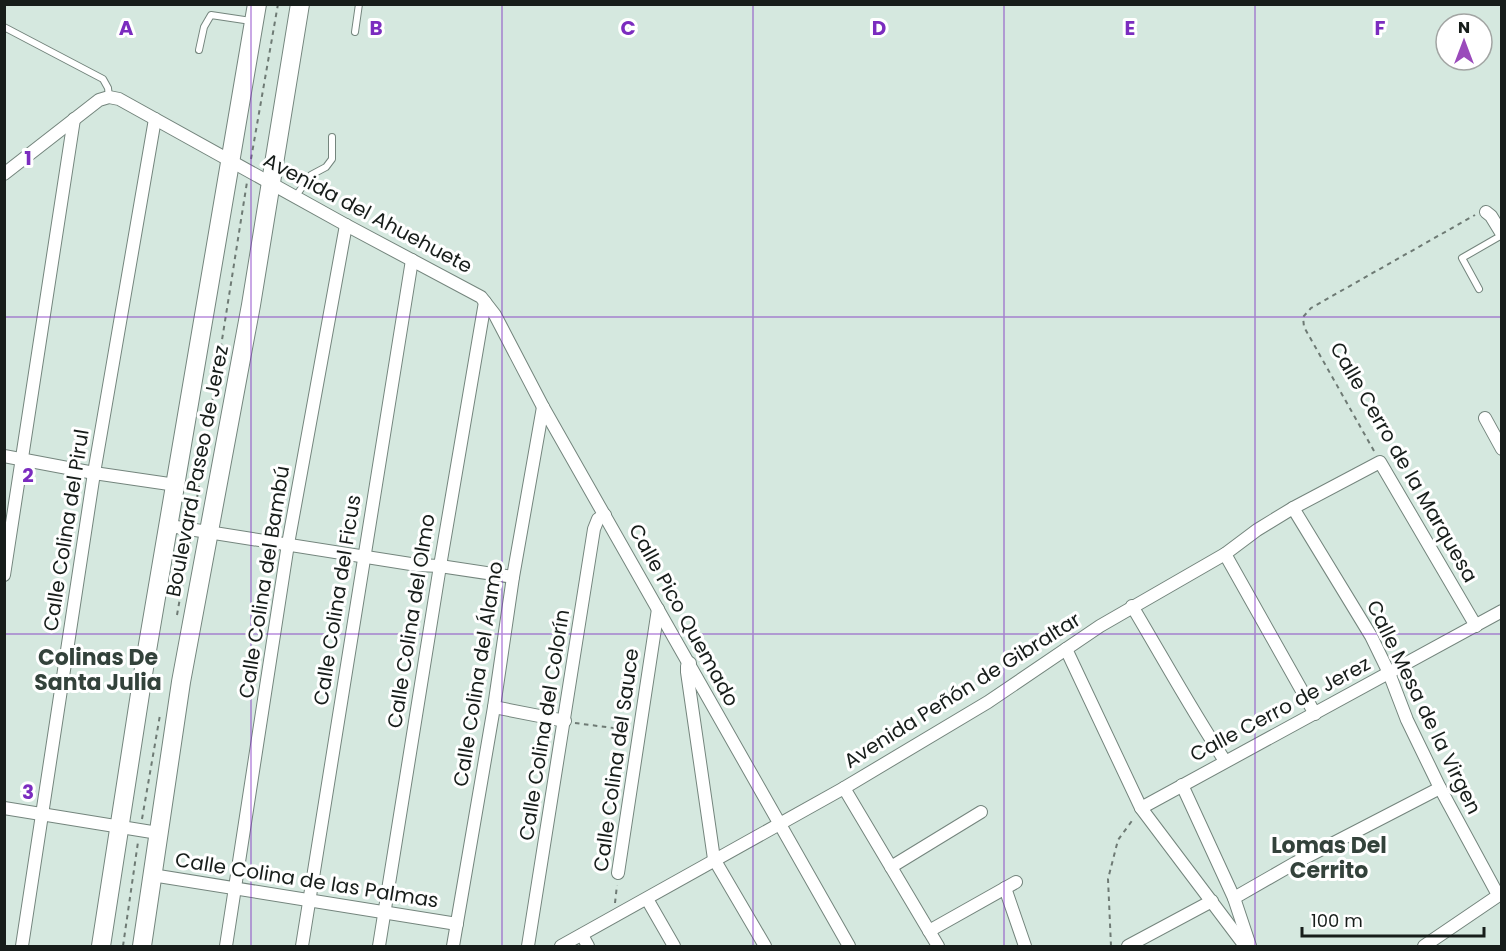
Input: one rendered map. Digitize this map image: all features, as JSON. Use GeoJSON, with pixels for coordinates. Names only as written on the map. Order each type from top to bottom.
{"type":"FeatureCollection","features":[{"type":"Feature","properties":{"kind":"main road","name":"Boulevard Paseo de Jerez"},"geometry":{"type":"LineString","coordinates":[[141,946],[181,682],[199,531],[251,305],[300,4]]}},
{"type":"Feature","properties":{"kind":"main road","name":"Boulevard Paseo de Jerez"},"geometry":{"type":"LineString","coordinates":[[101,946],[144,668],[256,13]]}},
{"type":"Feature","properties":{"kind":"street","name":"Avenida del Ahuehuete"},"geometry":{"type":"LineString","coordinates":[[109,97],[119,99],[346,225],[473,291],[485,302]]}},
{"type":"Feature","properties":{"kind":"street"},"geometry":{"type":"LineString","coordinates":[[4,174],[99,100],[109,97]]}},
{"type":"Feature","properties":{"kind":"street"},"geometry":{"type":"LineString","coordinates":[[4,575],[74,119]]}},
{"type":"Feature","properties":{"kind":"street","name":"Calle Colina del Pirul"},"geometry":{"type":"LineString","coordinates":[[22,946],[94,473],[155,120]]}},
{"type":"Feature","properties":{"kind":"street"},"geometry":{"type":"LineString","coordinates":[[1486,212],[1491,216],[1502,235]]}},
{"type":"Feature","properties":{"kind":"street","name":"Calle Colina del Bambú"},"geometry":{"type":"LineString","coordinates":[[226,946],[288,544],[346,225]]}},
{"type":"Feature","properties":{"kind":"street","name":"Calle Colina del Ficus"},"geometry":{"type":"LineString","coordinates":[[302,946],[412,260]]}},
{"type":"Feature","properties":{"kind":"street","name":"Calle Pico Quemado"},"geometry":{"type":"LineString","coordinates":[[485,302],[495,315],[543,407],[849,946]]}},
{"type":"Feature","properties":{"kind":"street","name":"Calle Colina del Olmo"},"geometry":{"type":"LineString","coordinates":[[379,946],[485,302]]}},
{"type":"Feature","properties":{"kind":"street","name":"Calle Colina del Álamo"},"geometry":{"type":"LineString","coordinates":[[453,946],[543,407]]}},
{"type":"Feature","properties":{"kind":"street"},"geometry":{"type":"LineString","coordinates":[[1485,417],[1502,448]]}},
{"type":"Feature","properties":{"kind":"street"},"geometry":{"type":"LineString","coordinates":[[4,456],[94,473],[177,485]]}},
{"type":"Feature","properties":{"kind":"street","name":"Avenida Peñón de Gibraltar"},"geometry":{"type":"LineString","coordinates":[[561,946],[844,788],[988,702],[1132,606],[1225,554],[1257,530],[1293,508],[1380,462]]}},
{"type":"Feature","properties":{"kind":"street","name":"Calle Cerro de la Marquesa"},"geometry":{"type":"LineString","coordinates":[[1380,462],[1476,626]]}},
{"type":"Feature","properties":{"kind":"street","name":"Calle Mesa de la Virgen"},"geometry":{"type":"LineString","coordinates":[[1293,508],[1371,636],[1389,673],[1407,720],[1440,788],[1500,894]]}},
{"type":"Feature","properties":{"kind":"street","name":"Calle Colina del Colorín"},"geometry":{"type":"LineString","coordinates":[[528,946],[594,529],[598,519],[605,514]]}},
{"type":"Feature","properties":{"kind":"street"},"geometry":{"type":"LineString","coordinates":[[170,526],[513,578]]}},
{"type":"Feature","properties":{"kind":"street"},"geometry":{"type":"LineString","coordinates":[[1225,554],[1315,714]]}},
{"type":"Feature","properties":{"kind":"street"},"geometry":{"type":"LineString","coordinates":[[1132,606],[1194,714],[1225,761]]}},
{"type":"Feature","properties":{"kind":"street","name":"Calle Colina del Sauce"},"geometry":{"type":"LineString","coordinates":[[618,873],[641,731],[657,609]]}},
{"type":"Feature","properties":{"kind":"street","name":"Calle Cerro de Jerez"},"geometry":{"type":"LineString","coordinates":[[1141,808],[1502,611]]}},
{"type":"Feature","properties":{"kind":"street"},"geometry":{"type":"LineString","coordinates":[[1066,648],[1141,808],[1245,946]]}},
{"type":"Feature","properties":{"kind":"street"},"geometry":{"type":"LineString","coordinates":[[690,663],[687,666],[687,672],[714,859],[765,946]]}},
{"type":"Feature","properties":{"kind":"street"},"geometry":{"type":"LineString","coordinates":[[494,707],[565,721]]}},
{"type":"Feature","properties":{"kind":"street"},"geometry":{"type":"LineString","coordinates":[[1182,785],[1233,898],[1250,946]]}},
{"type":"Feature","properties":{"kind":"street"},"geometry":{"type":"LineString","coordinates":[[844,788],[938,946]]}},
{"type":"Feature","properties":{"kind":"street"},"geometry":{"type":"LineString","coordinates":[[1233,898],[1295,863],[1440,788]]}},
{"type":"Feature","properties":{"kind":"street","name":"Calle Colina de las Palmas"},"geometry":{"type":"LineString","coordinates":[[4,808],[158,833]]}},
{"type":"Feature","properties":{"kind":"street"},"geometry":{"type":"LineString","coordinates":[[891,867],[981,812]]}},
{"type":"Feature","properties":{"kind":"street","name":"Calle Colina de las Palmas"},"geometry":{"type":"LineString","coordinates":[[152,875],[457,924]]}},
{"type":"Feature","properties":{"kind":"street"},"geometry":{"type":"LineString","coordinates":[[929,932],[1010,885],[1025,946]]}},
{"type":"Feature","properties":{"kind":"street"},"geometry":{"type":"LineString","coordinates":[[1424,946],[1500,894]]}},
{"type":"Feature","properties":{"kind":"street"},"geometry":{"type":"LineString","coordinates":[[647,899],[674,946]]}},
{"type":"Feature","properties":{"kind":"street"},"geometry":{"type":"LineString","coordinates":[[1128,946],[1212,901]]}},
{"type":"Feature","properties":{"kind":"street"},"geometry":{"type":"LineString","coordinates":[[582,935],[588,946]]}},
{"type":"Feature","properties":{"kind":"lane"},"geometry":{"type":"LineString","coordinates":[[355,32],[359,4]]}},
{"type":"Feature","properties":{"kind":"lane"},"geometry":{"type":"LineString","coordinates":[[199,50],[204,27],[211,15],[256,13]]}},
{"type":"Feature","properties":{"kind":"lane"},"geometry":{"type":"LineString","coordinates":[[4,27],[103,79],[108,88],[109,97]]}},
{"type":"Feature","properties":{"kind":"lane"},"geometry":{"type":"LineString","coordinates":[[296,196],[311,175],[326,167],[332,159],[332,137]]}},
{"type":"Feature","properties":{"kind":"lane"},"geometry":{"type":"LineString","coordinates":[[1479,289],[1462,258],[1502,235]]}},
{"type":"Feature","properties":{"kind":"path"},"geometry":{"type":"LineString","coordinates":[[176,622],[199,531],[249,171],[278,4]]}},
{"type":"Feature","properties":{"kind":"path","name":"Calle Cerro de la Marquesa"},"geometry":{"type":"LineString","coordinates":[[1380,462],[1304,327],[1303,317],[1311,308],[1478,214],[1486,212]]}},
{"type":"Feature","properties":{"kind":"path"},"geometry":{"type":"LineString","coordinates":[[123,946],[160,715]]}},
{"type":"Feature","properties":{"kind":"path"},"geometry":{"type":"LineString","coordinates":[[565,721],[641,731]]}},
{"type":"Feature","properties":{"kind":"path"},"geometry":{"type":"LineString","coordinates":[[1112,946],[1108,879],[1119,840],[1141,808]]}},
{"type":"Feature","properties":{"kind":"path","name":"Calle Colina del Sauce"},"geometry":{"type":"LineString","coordinates":[[613,918],[618,873]]}},
{"type":"Feature","properties":{"kind":"district","name":"Colinas De Santa Julia"},"geometry":{"type":"Point","coordinates":[98,670]}},
{"type":"Feature","properties":{"kind":"district","name":"Lomas Del Cerrito"},"geometry":{"type":"Point","coordinates":[1329,858]}}]}
